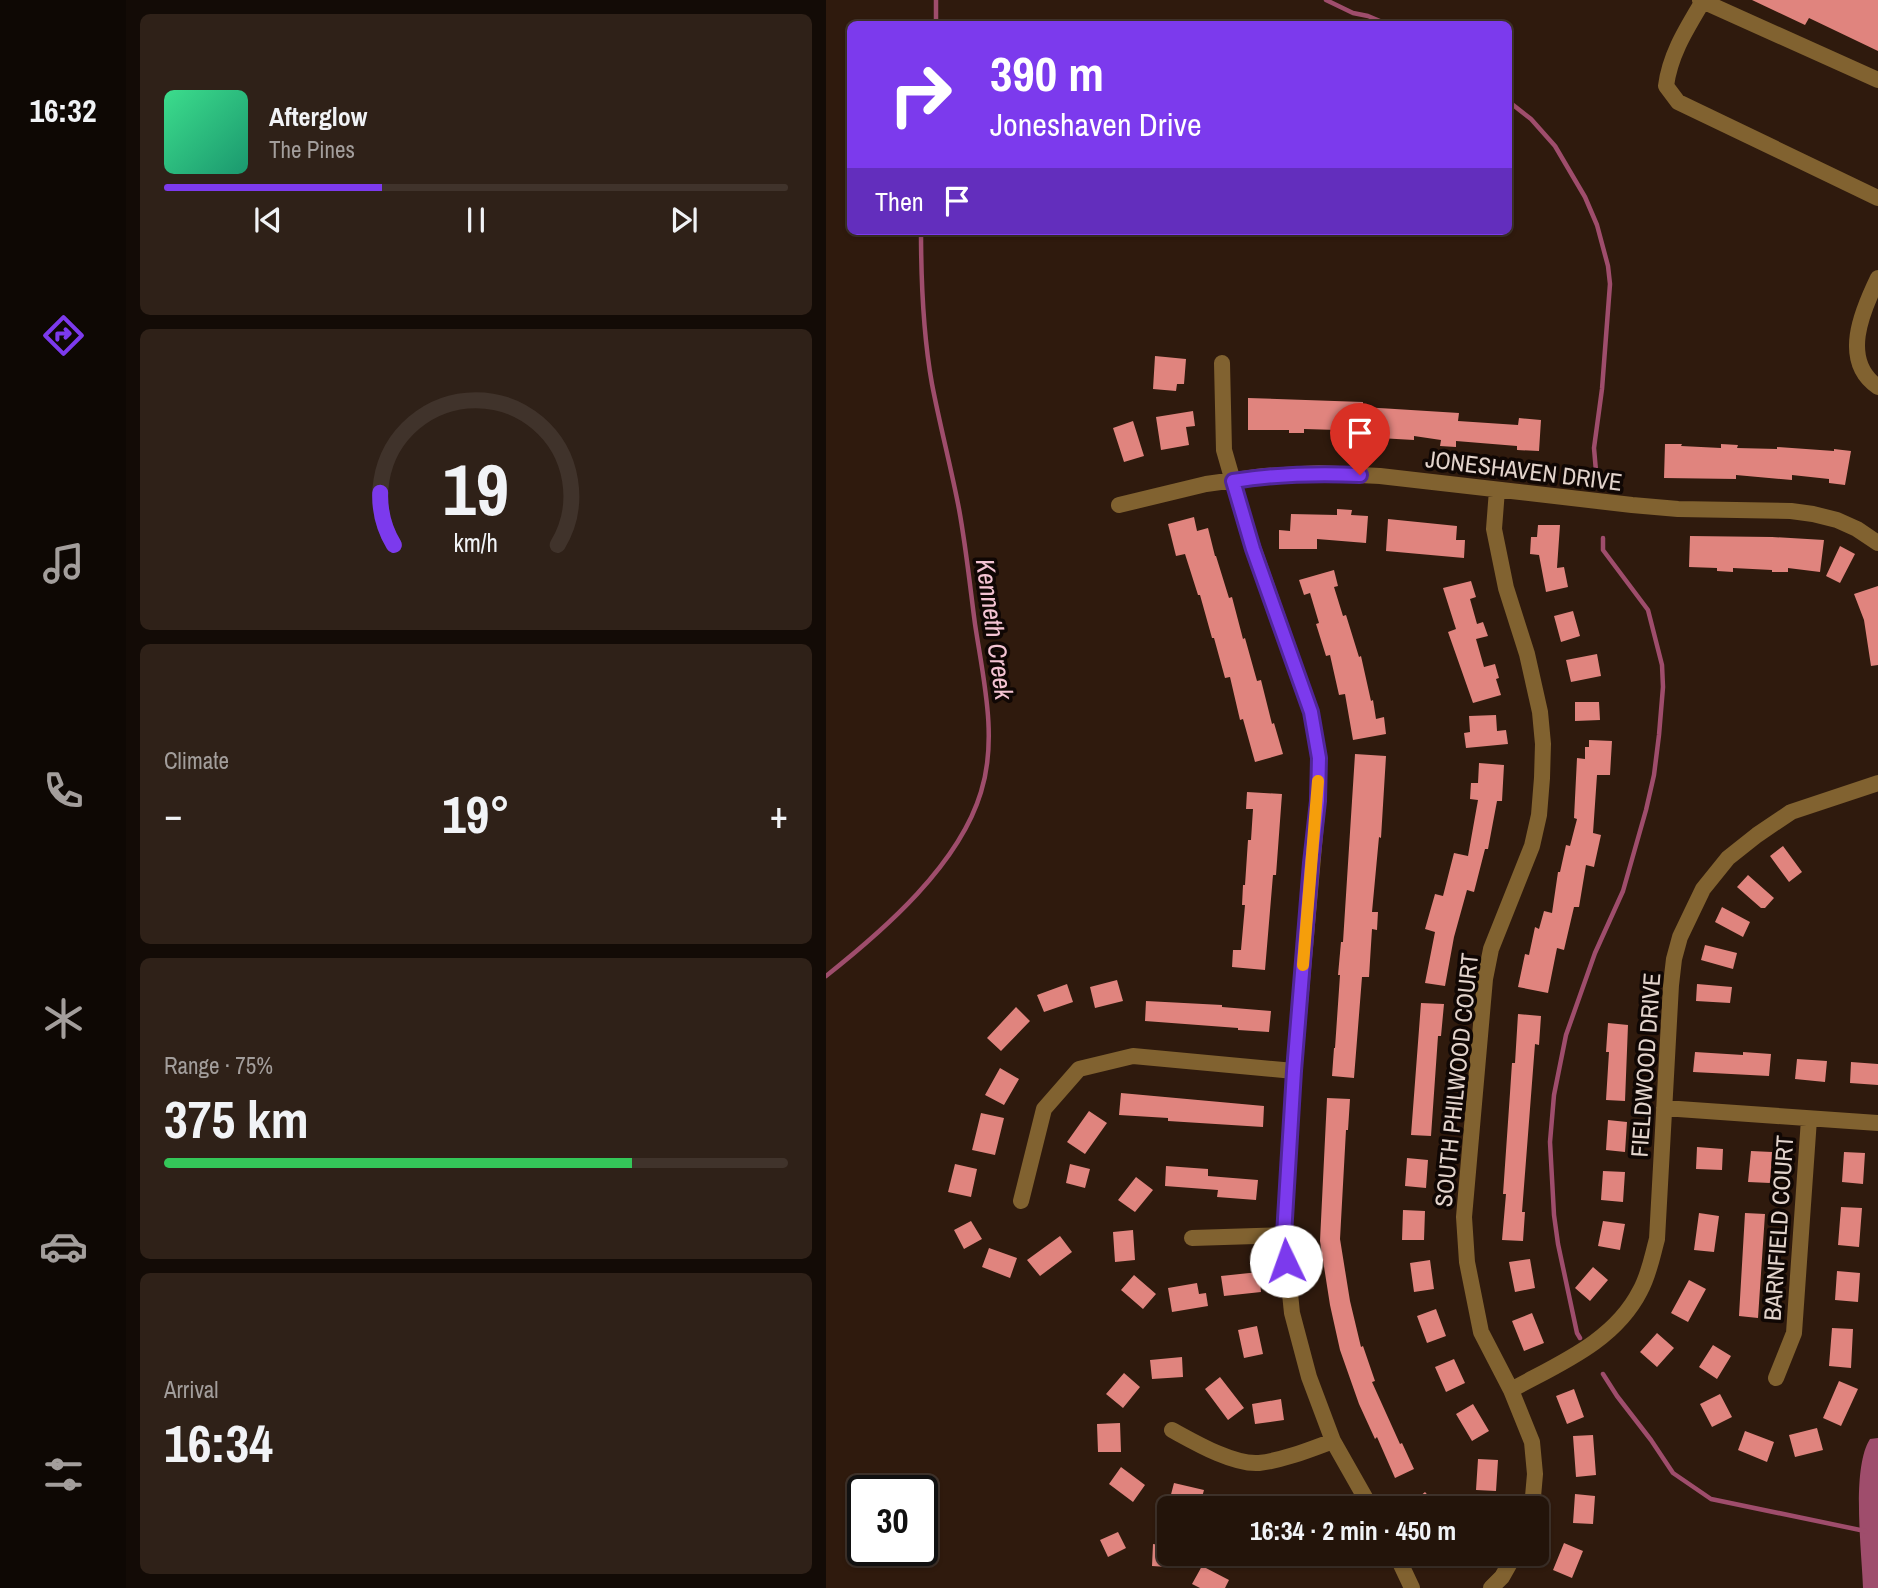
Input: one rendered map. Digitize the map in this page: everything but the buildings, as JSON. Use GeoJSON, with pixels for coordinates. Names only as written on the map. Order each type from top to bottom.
{"type":"FeatureCollection","features":[{"type":"Feature","properties":{"kind":"street"},"geometry":{"type":"LineString","coordinates":[[1878,80],[1702,1],[1681,38],[1668,69],[1666,86],[1678,102],[1878,198]]}},
{"type":"Feature","properties":{"kind":"street"},"geometry":{"type":"LineString","coordinates":[[1878,278],[1865,306],[1857,336],[1858,359],[1869,381],[1878,387]]}},
{"type":"Feature","properties":{"kind":"street"},"geometry":{"type":"LineString","coordinates":[[1222,363],[1224,450],[1255,552],[1311,712],[1319,758],[1318,801],[1294,1071],[1284,1235],[1292,1313],[1309,1377],[1333,1441],[1364,1496]]}},
{"type":"Feature","properties":{"kind":"street","name":"JONESHAVEN DRIVE"},"geometry":{"type":"LineString","coordinates":[[1119,505],[1206,484],[1264,476],[1319,473],[1380,476],[1655,507],[1802,513],[1837,520],[1878,543]]}},
{"type":"Feature","properties":{"kind":"street","name":"SOUTH PHILWOOD COURT"},"geometry":{"type":"LineString","coordinates":[[1497,490],[1494,529],[1506,588],[1527,654],[1540,712],[1542,778],[1539,815],[1532,846],[1492,949],[1485,979],[1464,1217],[1467,1262],[1481,1332],[1511,1390],[1532,1442],[1535,1474],[1533,1496]]}},
{"type":"Feature","properties":{"kind":"street","name":"FIELDWOOD DRIVE"},"geometry":{"type":"LineString","coordinates":[[1511,1390],[1600,1339],[1622,1319],[1640,1292],[1650,1267],[1657,1239],[1674,959],[1680,937],[1703,890],[1728,858],[1791,812],[1878,783]]}},
{"type":"Feature","properties":{"kind":"street"},"geometry":{"type":"LineString","coordinates":[[1021,1201],[1044,1109],[1079,1069],[1133,1056],[1294,1071]]}},
{"type":"Feature","properties":{"kind":"street"},"geometry":{"type":"LineString","coordinates":[[1664,1108],[1878,1123]]}},
{"type":"Feature","properties":{"kind":"street","name":"BARNFIELD COURT"},"geometry":{"type":"LineString","coordinates":[[1776,1378],[1794,1334],[1809,1119]]}},
{"type":"Feature","properties":{"kind":"street"},"geometry":{"type":"LineString","coordinates":[[1192,1238],[1284,1235]]}},
{"type":"Feature","properties":{"kind":"street"},"geometry":{"type":"LineString","coordinates":[[1172,1430],[1229,1458],[1256,1463],[1296,1454],[1333,1441]]}},
{"type":"Feature","properties":{"kind":"street"},"geometry":{"type":"LineString","coordinates":[[1402,1566],[1412,1588]]}},
{"type":"Feature","properties":{"kind":"street"},"geometry":{"type":"LineString","coordinates":[[1490,1588],[1502,1577],[1508,1566]]}},
{"type":"Feature","properties":{"kind":"shaded area"},"geometry":{"type":"Polygon","coordinates":[[[1878,1438],[1878,1588],[1863,1588],[1859,1511],[1861,1470],[1870,1439],[1878,1438]]]}},
{"type":"Feature","properties":{"kind":"waterway","name":"Kenneth Creek"},"geometry":{"type":"LineString","coordinates":[[936,0],[936,21]]}},
{"type":"Feature","properties":{"kind":"waterway"},"geometry":{"type":"LineString","coordinates":[[1326,0],[1353,13],[1380,21]]}},
{"type":"Feature","properties":{"kind":"waterway"},"geometry":{"type":"LineString","coordinates":[[1512,104],[1531,119],[1555,146],[1585,197],[1597,225],[1608,266],[1610,284],[1602,389],[1594,448],[1597,483]]}},
{"type":"Feature","properties":{"kind":"waterway","name":"Kenneth Creek"},"geometry":{"type":"LineString","coordinates":[[826,976],[895,917],[938,870],[970,819],[986,771],[989,729],[985,687],[956,493],[926,346],[921,235]]}},
{"type":"Feature","properties":{"kind":"waterway"},"geometry":{"type":"LineString","coordinates":[[1580,1338],[1554,1215],[1550,1142],[1554,1095],[1566,1035],[1595,953],[1623,891],[1646,810],[1654,775],[1663,687],[1662,665],[1648,610],[1603,550],[1603,538]]}},
{"type":"Feature","properties":{"kind":"waterway"},"geometry":{"type":"LineString","coordinates":[[1603,1374],[1673,1473],[1711,1499],[1865,1531]]}},
{"type":"Feature","properties":{"kind":"slow traffic"},"geometry":{"type":"LineString","coordinates":[[1303,965],[1318,781]]}},
{"type":"Feature","properties":{"kind":"route"},"geometry":{"type":"LineString","coordinates":[[1286,1261],[1284,1235],[1294,1071],[1318,801],[1319,758],[1311,712],[1253,549],[1233,481],[1264,476],[1319,473],[1360,475]]}}]}
